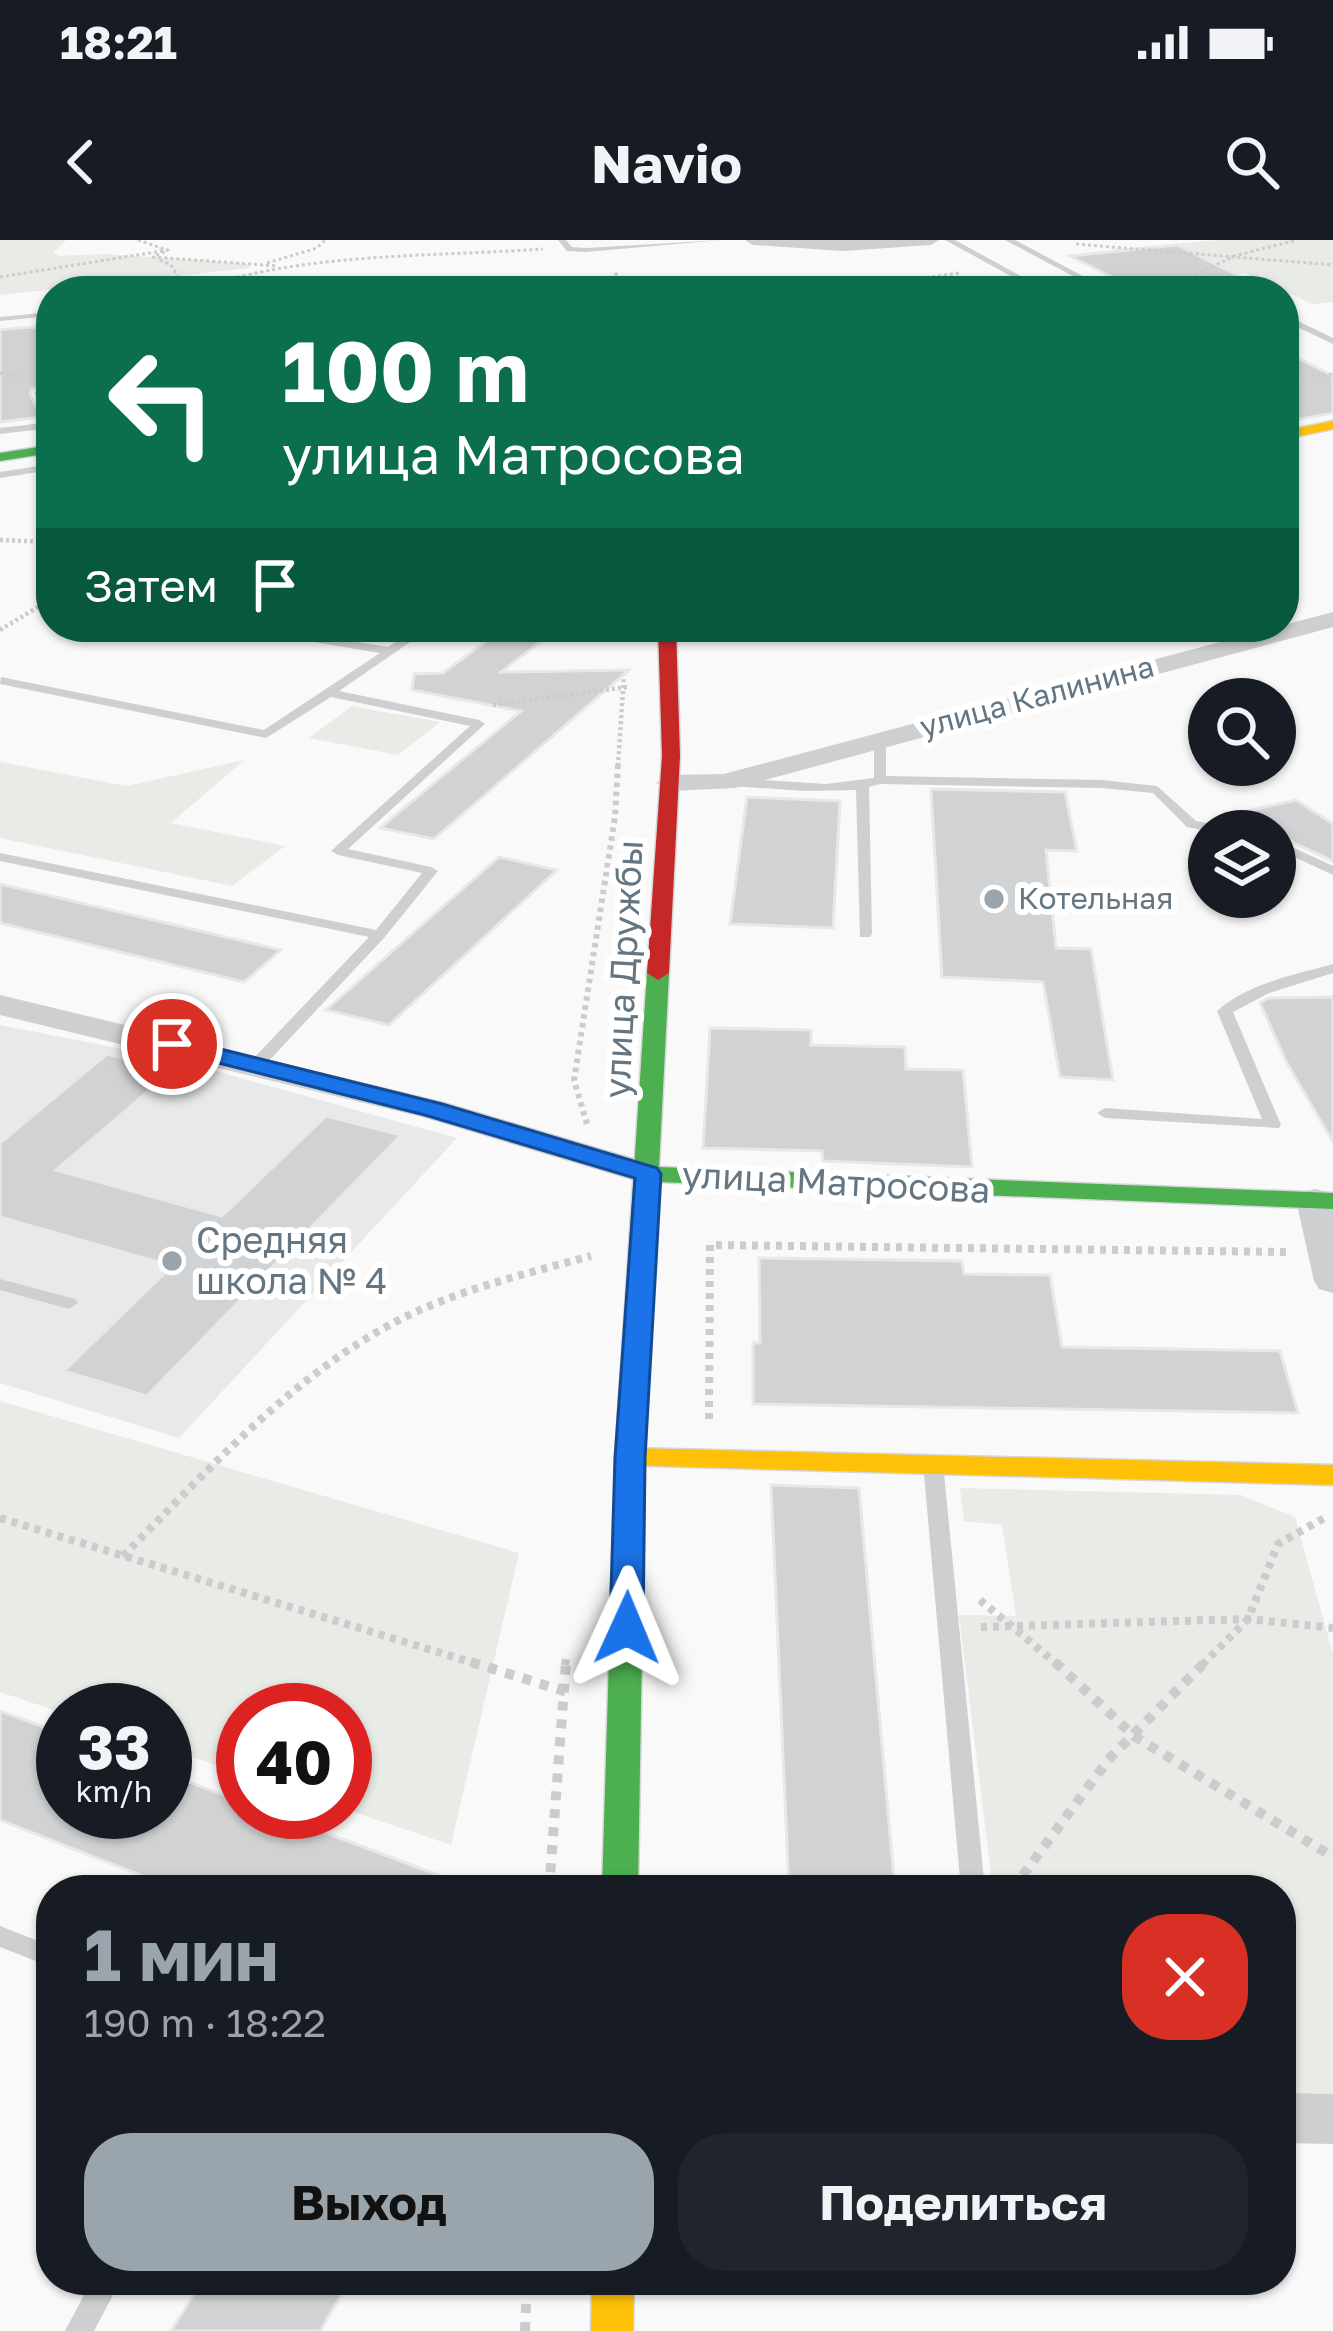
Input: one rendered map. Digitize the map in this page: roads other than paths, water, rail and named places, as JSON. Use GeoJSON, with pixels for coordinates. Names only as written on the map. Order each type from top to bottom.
{"type":"FeatureCollection","features":[{"type":"Feature","properties":{"kind":"street"},"geometry":{"type":"LineString","coordinates":[[752,240],[843,246],[931,240]]}},
{"type":"Feature","properties":{"kind":"street"},"geometry":{"type":"LineString","coordinates":[[1299,432],[1333,425]]}},
{"type":"Feature","properties":{"kind":"street"},"geometry":{"type":"LineString","coordinates":[[0,458],[36,452]]}},
{"type":"Feature","properties":{"kind":"street","name":"улица Калинина"},"geometry":{"type":"LineString","coordinates":[[1299,628],[1333,619]]}},
{"type":"Feature","properties":{"kind":"street","name":"улица Дружбы"},"geometry":{"type":"LineString","coordinates":[[620,1875],[630,1458],[670,783],[668,642]]}},
{"type":"Feature","properties":{"kind":"street","name":"улица Калинина"},"geometry":{"type":"LineString","coordinates":[[670,783],[725,782],[1245,642]]}},
{"type":"Feature","properties":{"kind":"street","name":"улица Матросова"},"geometry":{"type":"LineString","coordinates":[[0,1004],[257,1064],[648,1174],[1324,1201]]}},
{"type":"Feature","properties":{"kind":"street"},"geometry":{"type":"LineString","coordinates":[[1324,1201],[1328,1266]]}},
{"type":"Feature","properties":{"kind":"street"},"geometry":{"type":"LineString","coordinates":[[630,1458],[1333,1475]]}},
{"type":"Feature","properties":{"kind":"street"},"geometry":{"type":"LineString","coordinates":[[1296,2118],[1333,2119]]}},
{"type":"Feature","properties":{"kind":"street"},"geometry":{"type":"LineString","coordinates":[[612,2331],[613,2295]]}},
{"type":"Feature","properties":{"kind":"lane"},"geometry":{"type":"LineString","coordinates":[[565,243],[586,250],[718,240]]}},
{"type":"Feature","properties":{"kind":"lane"},"geometry":{"type":"LineString","coordinates":[[949,240],[1016,276]]}},
{"type":"Feature","properties":{"kind":"lane"},"geometry":{"type":"LineString","coordinates":[[1010,240],[1078,276]]}},
{"type":"Feature","properties":{"kind":"lane"},"geometry":{"type":"LineString","coordinates":[[0,319],[36,315]]}},
{"type":"Feature","properties":{"kind":"lane"},"geometry":{"type":"LineString","coordinates":[[1299,324],[1333,341]]}},
{"type":"Feature","properties":{"kind":"lane"},"geometry":{"type":"LineString","coordinates":[[0,431],[36,423]]}},
{"type":"Feature","properties":{"kind":"lane"},"geometry":{"type":"LineString","coordinates":[[0,475],[36,469]]}},
{"type":"Feature","properties":{"kind":"lane"},"geometry":{"type":"LineString","coordinates":[[334,642],[389,651]]}},
{"type":"Feature","properties":{"kind":"lane"},"geometry":{"type":"LineString","coordinates":[[2,681],[266,734],[402,642]]}},
{"type":"Feature","properties":{"kind":"lane"},"geometry":{"type":"LineString","coordinates":[[257,1064],[379,935],[431,872],[338,851],[479,724],[329,693]]}},
{"type":"Feature","properties":{"kind":"lane"},"geometry":{"type":"LineString","coordinates":[[880,738],[880,780]]}},
{"type":"Feature","properties":{"kind":"lane"},"geometry":{"type":"LineString","coordinates":[[725,782],[1102,784],[1157,790],[1188,820]]}},
{"type":"Feature","properties":{"kind":"lane"},"geometry":{"type":"LineString","coordinates":[[862,786],[865,934]]}},
{"type":"Feature","properties":{"kind":"lane"},"geometry":{"type":"LineString","coordinates":[[1296,853],[1333,871]]}},
{"type":"Feature","properties":{"kind":"lane"},"geometry":{"type":"LineString","coordinates":[[0,856],[379,935]]}},
{"type":"Feature","properties":{"kind":"lane"},"geometry":{"type":"LineString","coordinates":[[1105,1113],[1273,1125],[1225,1011],[1254,989],[1291,984],[1333,968]]}},
{"type":"Feature","properties":{"kind":"lane"},"geometry":{"type":"LineString","coordinates":[[0,1284],[69,1303]]}},
{"type":"Feature","properties":{"kind":"lane"},"geometry":{"type":"LineString","coordinates":[[933,1463],[972,1875]]}},
{"type":"Feature","properties":{"kind":"lane"},"geometry":{"type":"LineString","coordinates":[[0,1936],[36,1951]]}},
{"type":"Feature","properties":{"kind":"lane"},"geometry":{"type":"LineString","coordinates":[[79,2331],[99,2295]]}},
{"type":"Feature","properties":{"kind":"place","name":"Котельная"},"geometry":{"type":"Point","coordinates":[994,899]}},
{"type":"Feature","properties":{"kind":"place","name":"Средняя школа № 4"},"geometry":{"type":"Point","coordinates":[172,1261]}}]}
